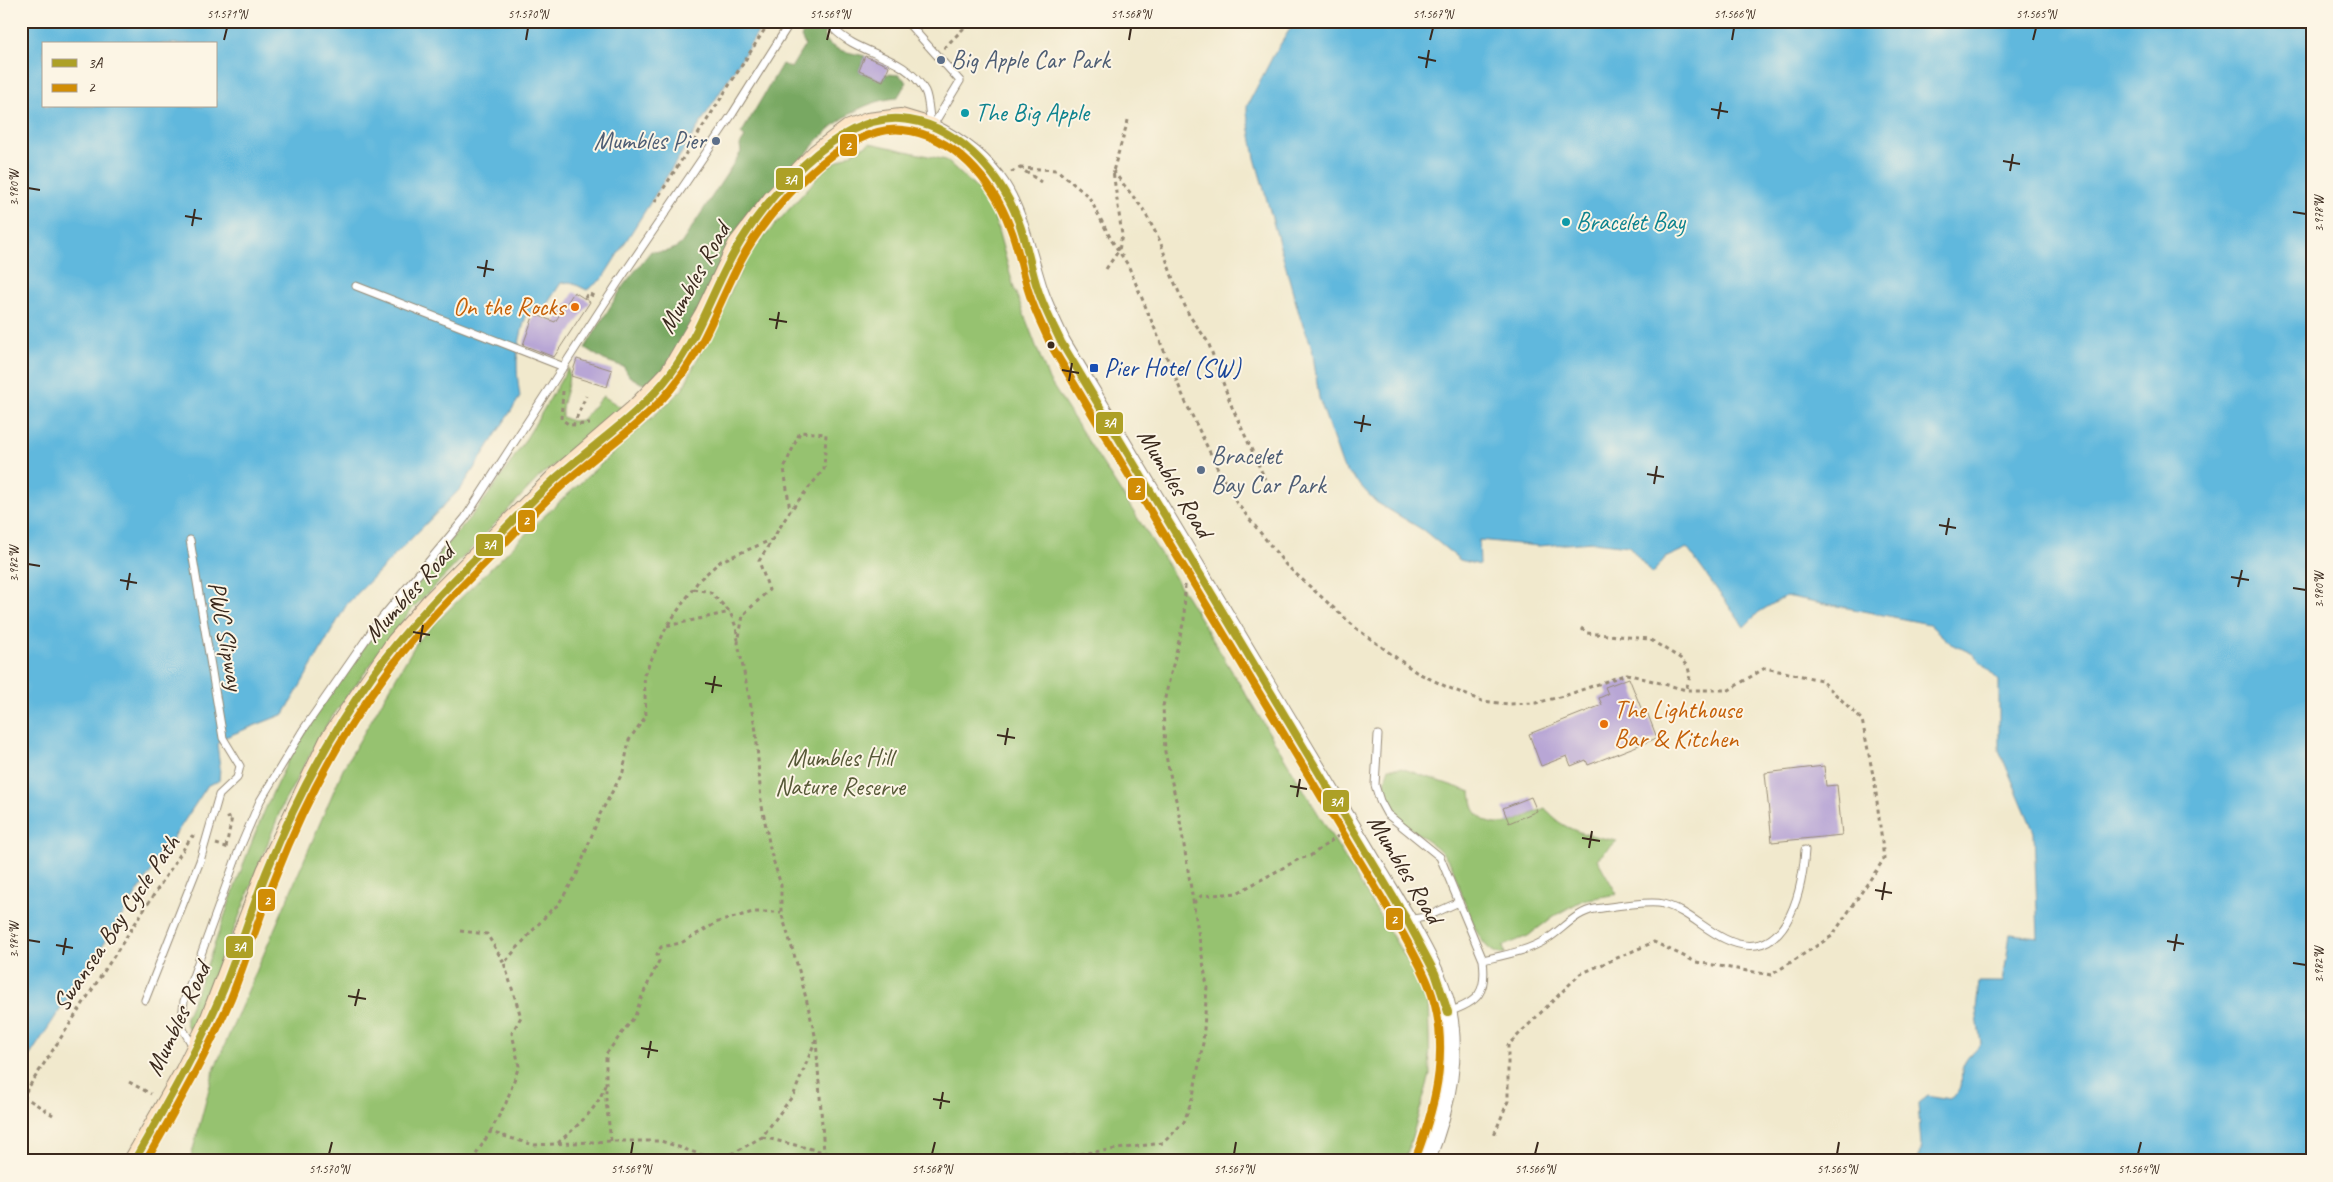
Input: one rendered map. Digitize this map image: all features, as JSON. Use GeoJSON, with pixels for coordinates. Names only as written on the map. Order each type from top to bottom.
{"type":"FeatureCollection","features":[{"type":"Feature","properties":{"kind":"main road","name":"Mumbles Road"},"geometry":{"type":"LineString","coordinates":[[134,1161],[196,1050],[224,990],[267,871],[330,740],[397,642],[431,603],[551,483],[636,410],[670,374],[705,314],[738,245],[772,201],[805,166],[833,141],[850,130],[868,123],[901,119],[931,128]]}},
{"type":"Feature","properties":{"kind":"street","name":"Mumbles Road"},"geometry":{"type":"LineString","coordinates":[[931,128],[968,149],[999,181],[1016,214],[1039,292],[1061,342],[1350,828],[1407,920],[1435,973],[1448,1012],[1450,1031],[1449,1069],[1439,1120],[1425,1161]]}},
{"type":"Feature","properties":{"kind":"lane"},"geometry":{"type":"LineString","coordinates":[[196,1050],[181,1026],[184,1002],[239,850],[260,801],[303,730],[348,663],[376,625],[465,518],[733,113],[791,21]]}},
{"type":"Feature","properties":{"kind":"lane"},"geometry":{"type":"LineString","coordinates":[[834,21],[833,28],[844,39],[881,54],[907,69],[925,91],[931,128]]}},
{"type":"Feature","properties":{"kind":"lane"},"geometry":{"type":"LineString","coordinates":[[906,21],[960,80],[931,128]]}},
{"type":"Feature","properties":{"kind":"lane"},"geometry":{"type":"LineString","coordinates":[[356,286],[564,367]]}},
{"type":"Feature","properties":{"kind":"lane","name":"PWC Slipway"},"geometry":{"type":"LineString","coordinates":[[190,540],[223,738],[240,766],[237,778],[219,795],[206,841]]}},
{"type":"Feature","properties":{"kind":"lane"},"geometry":{"type":"LineString","coordinates":[[1378,735],[1375,786],[1380,801],[1387,814],[1440,857],[1483,960],[1485,977],[1481,994],[1465,1006],[1448,1012]]}},
{"type":"Feature","properties":{"kind":"lane"},"geometry":{"type":"LineString","coordinates":[[145,1000],[206,841]]}},
{"type":"Feature","properties":{"kind":"lane"},"geometry":{"type":"LineString","coordinates":[[1483,960],[1518,952],[1547,938],[1576,916],[1592,909],[1660,903],[1676,908],[1700,925],[1737,945],[1761,946],[1775,937],[1791,914],[1804,869],[1805,850]]}},
{"type":"Feature","properties":{"kind":"lane"},"geometry":{"type":"LineString","coordinates":[[1407,920],[1426,917],[1459,902]]}},
{"type":"Feature","properties":{"kind":"path"},"geometry":{"type":"LineString","coordinates":[[653,206],[770,21]]}},
{"type":"Feature","properties":{"kind":"path"},"geometry":{"type":"LineString","coordinates":[[938,54],[963,29],[966,21]]}},
{"type":"Feature","properties":{"kind":"path"},"geometry":{"type":"LineString","coordinates":[[1106,269],[1119,250],[1122,235],[1113,171],[1128,117]]}},
{"type":"Feature","properties":{"kind":"path"},"geometry":{"type":"LineString","coordinates":[[999,181],[1020,168],[1057,170],[1089,197],[1128,264],[1186,403],[1236,502],[1286,565],[1357,629],[1416,672],[1447,688],[1482,701],[1508,704],[1536,703],[1567,695],[1627,674],[1686,690],[1729,690],[1765,668],[1821,680],[1834,693]]}},
{"type":"Feature","properties":{"kind":"path"},"geometry":{"type":"LineString","coordinates":[[1020,168],[1042,182]]}},
{"type":"Feature","properties":{"kind":"path"},"geometry":{"type":"LineString","coordinates":[[1113,171],[1143,209],[1160,241],[1173,280],[1190,315],[1208,342],[1232,407],[1265,479]]}},
{"type":"Feature","properties":{"kind":"path"},"geometry":{"type":"LineString","coordinates":[[595,298],[600,289]]}},
{"type":"Feature","properties":{"kind":"path"},"geometry":{"type":"LineString","coordinates":[[585,298],[588,293],[605,304]]}},
{"type":"Feature","properties":{"kind":"path"},"geometry":{"type":"LineString","coordinates":[[561,405],[561,419],[573,426],[586,396]]}},
{"type":"Feature","properties":{"kind":"path"},"geometry":{"type":"LineString","coordinates":[[738,643],[743,615],[769,590],[759,561],[790,511],[824,469],[826,434],[800,432],[784,468],[790,511]]}},
{"type":"Feature","properties":{"kind":"path"},"geometry":{"type":"LineString","coordinates":[[504,963],[551,910],[558,905],[577,874],[600,814],[622,772],[628,740],[646,716],[644,675],[667,626],[699,580],[721,561],[771,540]]}},
{"type":"Feature","properties":{"kind":"path"},"geometry":{"type":"LineString","coordinates":[[1024,1161],[1163,1143],[1184,1122],[1193,1096],[1203,1043],[1207,986],[1178,809],[1165,752],[1163,706],[1184,620],[1185,581]]}},
{"type":"Feature","properties":{"kind":"path"},"geometry":{"type":"LineString","coordinates":[[693,590],[710,592],[730,612],[736,627],[756,732],[760,800],[771,853],[781,885],[781,912],[800,974],[816,1039],[824,1152]]}},
{"type":"Feature","properties":{"kind":"path"},"geometry":{"type":"LineString","coordinates":[[667,626],[730,612]]}},
{"type":"Feature","properties":{"kind":"path"},"geometry":{"type":"LineString","coordinates":[[1580,628],[1587,633],[1649,639],[1680,658],[1688,667],[1690,676],[1686,690]]}},
{"type":"Feature","properties":{"kind":"path","name":"Swansea Bay Cycle Path"},"geometry":{"type":"LineString","coordinates":[[22,1098],[192,836],[226,847],[232,817]]}},
{"type":"Feature","properties":{"kind":"path"},"geometry":{"type":"LineString","coordinates":[[1194,903],[1201,896],[1237,892],[1310,856],[1350,828]]}},
{"type":"Feature","properties":{"kind":"path"},"geometry":{"type":"LineString","coordinates":[[611,1141],[606,1101],[606,1054],[636,1016],[642,996],[659,961],[657,954],[661,947],[681,943],[718,922],[753,912],[781,912]]}},
{"type":"Feature","properties":{"kind":"path"},"geometry":{"type":"LineString","coordinates":[[460,931],[487,934],[504,963],[521,1017],[512,1033],[519,1066],[506,1103],[472,1161]]}},
{"type":"Feature","properties":{"kind":"path"},"geometry":{"type":"LineString","coordinates":[[724,1161],[730,1155],[762,1137],[794,1094],[816,1039]]}},
{"type":"Feature","properties":{"kind":"path"},"geometry":{"type":"LineString","coordinates":[[557,1144],[584,1120],[601,1099],[607,1080]]}},
{"type":"Feature","properties":{"kind":"path"},"geometry":{"type":"LineString","coordinates":[[129,1082],[168,1102]]}},
{"type":"Feature","properties":{"kind":"path"},"geometry":{"type":"LineString","coordinates":[[22,1098],[54,1115]]}},
{"type":"Feature","properties":{"kind":"path"},"geometry":{"type":"LineString","coordinates":[[490,1132],[534,1146],[611,1141],[661,1142],[702,1155],[730,1155]]}},
{"type":"Feature","properties":{"kind":"path"},"geometry":{"type":"LineString","coordinates":[[762,1137],[824,1152],[839,1161]]}},
{"type":"Feature","properties":{"kind":"green space"},"geometry":{"type":"Polygon","coordinates":[[[810,21],[826,21],[825,38],[835,48],[865,56],[859,71],[883,81],[886,74],[899,75],[907,82],[897,98],[872,104],[849,115],[828,130],[810,149],[652,386],[641,383],[629,376],[624,367],[604,360],[585,348],[623,286],[651,251],[667,251],[681,244],[741,152],[740,145],[745,137],[741,134],[782,64],[791,68],[805,45],[801,37],[810,21]]]}},
{"type":"Feature","properties":{"kind":"green space","name":"Mumbles Hill Nature Reserve"},"geometry":{"type":"Polygon","coordinates":[[[870,143],[946,160],[990,201],[1014,288],[1049,380],[1167,564],[1428,995],[1430,1075],[1405,1161],[190,1161],[214,1070],[344,767],[418,640],[542,518],[682,390],[749,254],[827,167],[870,143]]]}},
{"type":"Feature","properties":{"kind":"green space"},"geometry":{"type":"Polygon","coordinates":[[[568,368],[569,374],[562,417],[572,421],[582,420],[603,396],[622,408],[600,430],[540,476],[412,609],[329,721],[283,804],[196,1027],[192,1031],[187,1025],[186,1017],[264,811],[297,745],[343,674],[377,629],[494,487],[527,437],[568,368]]]}},
{"type":"Feature","properties":{"kind":"green space"},"geometry":{"type":"Polygon","coordinates":[[[1389,768],[1401,768],[1471,792],[1476,812],[1483,819],[1491,823],[1509,823],[1545,808],[1552,816],[1568,827],[1587,834],[1617,841],[1597,859],[1617,894],[1583,900],[1554,916],[1528,936],[1503,946],[1505,954],[1495,952],[1485,945],[1478,933],[1451,865],[1442,852],[1404,824],[1394,814],[1387,802],[1385,787],[1389,768]]]}},
{"type":"Feature","properties":{"kind":"water"},"geometry":{"type":"Polygon","coordinates":[[[21,21],[765,21],[602,279],[587,290],[570,282],[561,283],[543,310],[526,316],[517,356],[520,397],[462,487],[347,604],[284,714],[223,738],[217,744],[220,767],[219,781],[208,785],[21,1069],[21,21]]]}},
{"type":"Feature","properties":{"kind":"water"},"geometry":{"type":"Polygon","coordinates":[[[1295,21],[2312,21],[2312,1161],[1918,1161],[1921,1145],[1918,1103],[1928,1095],[1949,1099],[1955,1095],[1961,1086],[1965,1062],[1981,1044],[1976,1009],[1979,982],[2003,982],[2010,934],[2038,937],[2034,832],[1999,750],[1999,681],[1973,654],[1950,643],[1929,624],[1786,596],[1759,612],[1744,627],[1687,548],[1665,558],[1652,574],[1629,546],[1593,542],[1538,546],[1479,540],[1480,565],[1460,560],[1423,530],[1376,502],[1343,467],[1319,398],[1312,347],[1300,317],[1255,158],[1247,113],[1247,106],[1273,56],[1295,21]]]}},
{"type":"Feature","properties":{"kind":"building"},"geometry":{"type":"Polygon","coordinates":[[[865,56],[889,66],[883,81],[859,71],[865,56]]]}},
{"type":"Feature","properties":{"kind":"building"},"geometry":{"type":"Polygon","coordinates":[[[574,292],[590,302],[554,357],[523,345],[534,314],[555,322],[574,292]]]}},
{"type":"Feature","properties":{"kind":"building"},"geometry":{"type":"Polygon","coordinates":[[[577,359],[612,370],[607,387],[571,376],[577,359]]]}},
{"type":"Feature","properties":{"kind":"building","name":"The Lighthouse Bar & Kitchen"},"geometry":{"type":"Polygon","coordinates":[[[1629,678],[1643,713],[1647,712],[1657,738],[1588,765],[1586,760],[1571,766],[1567,756],[1541,766],[1529,734],[1602,705],[1599,698],[1608,694],[1605,687],[1629,678]]]}},
{"type":"Feature","properties":{"kind":"building"},"geometry":{"type":"Polygon","coordinates":[[[1824,766],[1826,786],[1837,785],[1842,835],[1772,842],[1765,773],[1824,766]]]}},
{"type":"Feature","properties":{"kind":"building"},"geometry":{"type":"Polygon","coordinates":[[[1531,797],[1537,811],[1509,823],[1503,808],[1531,797]]]}},
{"type":"Feature","properties":{"kind":"transit line","name":"3A"},"geometry":{"type":"LineString","coordinates":[[134,1161],[180,1080],[211,1017],[288,821],[342,720],[374,673],[426,610],[528,505],[557,477],[631,415],[659,388],[690,344],[735,251],[764,208],[783,186],[804,164],[827,146],[851,131],[876,121],[900,119],[920,122],[939,129],[972,153],[1000,184],[1018,220],[1038,290],[1061,342],[1407,920],[1435,973],[1448,1012]]}},
{"type":"Feature","properties":{"kind":"transit line","name":"2"},"geometry":{"type":"LineString","coordinates":[[146,1161],[191,1081],[222,1019],[275,878],[309,801],[335,751],[393,665],[445,604],[546,501],[580,470],[625,434],[666,395],[697,351],[733,275],[753,240],[768,218],[787,196],[832,155],[856,141],[880,132],[903,130],[921,134],[938,141],[954,151],[969,163],[993,193],[1010,227],[1030,296],[1052,347],[1419,963],[1436,1007],[1440,1051],[1439,1073],[1435,1094],[1430,1116],[1416,1157]]}},
{"type":"Feature","properties":{"kind":"place","name":"Big Apple Car Park"},"geometry":{"type":"Point","coordinates":[941,60]}},
{"type":"Feature","properties":{"kind":"place","name":"The Big Apple"},"geometry":{"type":"Point","coordinates":[965,113]}},
{"type":"Feature","properties":{"kind":"place","name":"Mumbles Pier"},"geometry":{"type":"Point","coordinates":[716,141]}},
{"type":"Feature","properties":{"kind":"place","name":"Bracelet Bay"},"geometry":{"type":"Point","coordinates":[1566,222]}},
{"type":"Feature","properties":{"kind":"place","name":"On the Rocks"},"geometry":{"type":"Point","coordinates":[575,307]}},
{"type":"Feature","properties":{"kind":"place","name":"Pier Hotel (SW)"},"geometry":{"type":"Point","coordinates":[1094,368]}},
{"type":"Feature","properties":{"kind":"place","name":"Bracelet Bay Car Park"},"geometry":{"type":"Point","coordinates":[1201,470]}},
{"type":"Feature","properties":{"kind":"place","name":"The Lighthouse Bar & Kitchen"},"geometry":{"type":"Point","coordinates":[1604,724]}}]}
